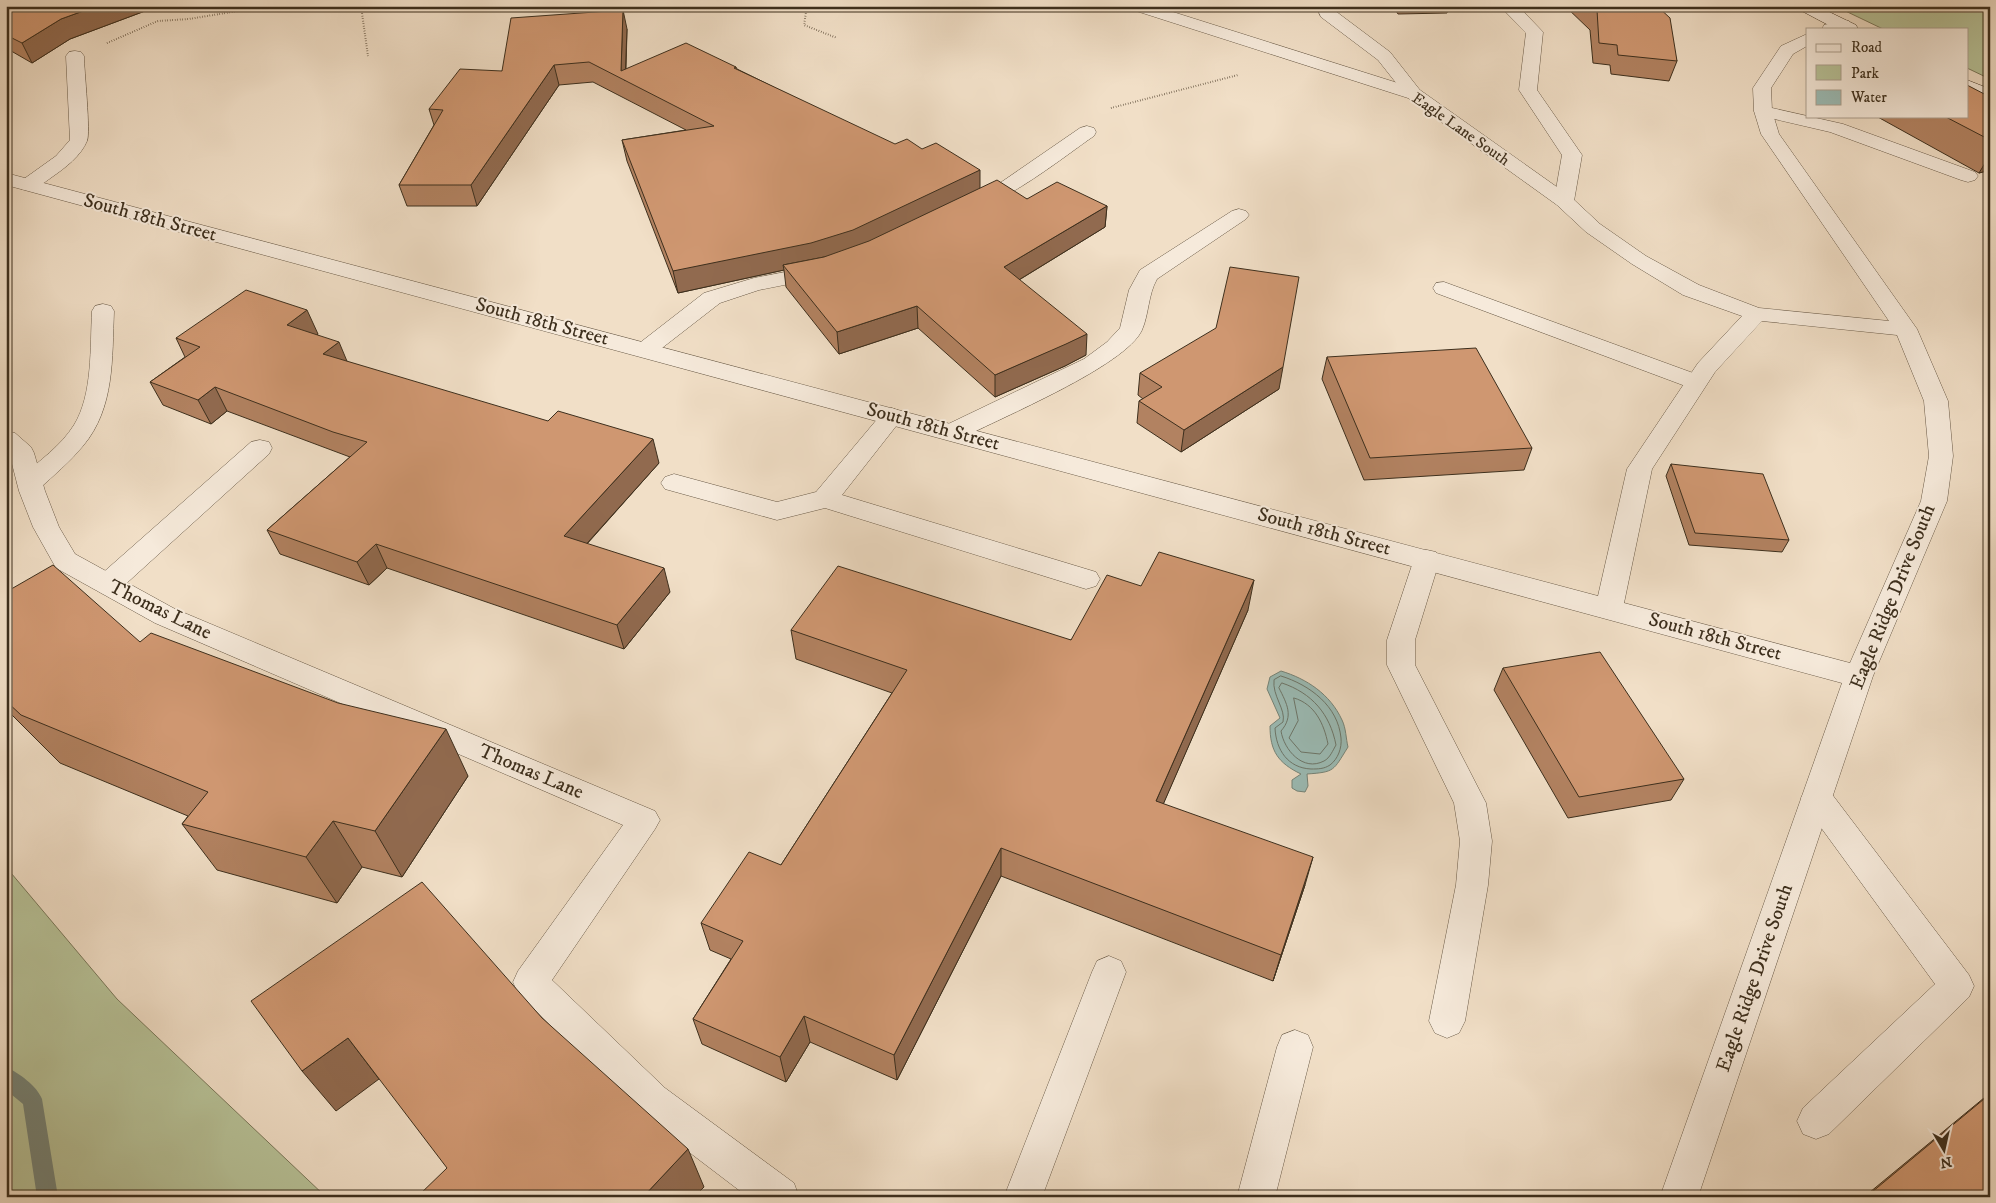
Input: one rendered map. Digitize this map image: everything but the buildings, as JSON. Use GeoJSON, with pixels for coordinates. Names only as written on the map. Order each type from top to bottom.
{"type":"FeatureCollection","features":[{"type":"Feature","properties":{"kind":"street"},"geometry":{"type":"LineString","coordinates":[[1324,6],[1327,13],[1384,56],[1414,94]]}},
{"type":"Feature","properties":{"kind":"street"},"geometry":{"type":"LineString","coordinates":[[1508,6],[1535,32],[1528,90],[1572,155],[1564,201]]}},
{"type":"Feature","properties":{"kind":"street"},"geometry":{"type":"LineString","coordinates":[[1804,6],[1841,28]]}},
{"type":"Feature","properties":{"kind":"street","name":"Eagle Lane South"},"geometry":{"type":"LineString","coordinates":[[1143,7],[1414,94],[1564,201],[1594,228],[1648,265],[1691,290],[1756,314],[1906,329]]}},
{"type":"Feature","properties":{"kind":"street","name":"Eagle Ridge Drive South"},"geometry":{"type":"LineString","coordinates":[[1679,1197],[1859,676],[1934,501],[1941,456],[1936,401],[1906,329],[1770,134],[1763,111],[1762,88],[1787,50],[1806,39]]}},
{"type":"Feature","properties":{"kind":"street"},"geometry":{"type":"LineString","coordinates":[[6,199],[17,182],[57,164],[73,150],[79,140],[75,56]]}},
{"type":"Feature","properties":{"kind":"street"},"geometry":{"type":"LineString","coordinates":[[1968,85],[1990,96]]}},
{"type":"Feature","properties":{"kind":"street"},"geometry":{"type":"LineString","coordinates":[[1763,111],[1836,128],[1968,176]]}},
{"type":"Feature","properties":{"kind":"street"},"geometry":{"type":"LineString","coordinates":[[953,213],[1007,187],[1087,132]]}},
{"type":"Feature","properties":{"kind":"street","name":"South 18th Street"},"geometry":{"type":"LineString","coordinates":[[17,182],[1859,676]]}},
{"type":"Feature","properties":{"kind":"street"},"geometry":{"type":"LineString","coordinates":[[953,432],[1092,364],[1108,353],[1130,330],[1140,290],[1148,276],[1239,215]]}},
{"type":"Feature","properties":{"kind":"street"},"geometry":{"type":"LineString","coordinates":[[645,350],[712,298],[754,284],[818,272],[836,266]]}},
{"type":"Feature","properties":{"kind":"street"},"geometry":{"type":"LineString","coordinates":[[1444,288],[1696,382]]}},
{"type":"Feature","properties":{"kind":"street"},"geometry":{"type":"LineString","coordinates":[[30,483],[70,445],[86,424],[96,400],[104,311]]}},
{"type":"Feature","properties":{"kind":"street"},"geometry":{"type":"LineString","coordinates":[[1610,608],[1640,469],[1706,368],[1756,314]]}},
{"type":"Feature","properties":{"kind":"street"},"geometry":{"type":"LineString","coordinates":[[825,499],[892,416]]}},
{"type":"Feature","properties":{"kind":"street","name":"Thomas Lane"},"geometry":{"type":"LineString","coordinates":[[6,439],[22,453],[30,483],[46,526],[65,561],[165,616],[644,820],[530,982],[652,1101],[780,1197]]}},
{"type":"Feature","properties":{"kind":"street"},"geometry":{"type":"LineString","coordinates":[[108,584],[260,448]]}},
{"type":"Feature","properties":{"kind":"street"},"geometry":{"type":"LineString","coordinates":[[674,483],[777,511],[825,499],[1086,579]]}},
{"type":"Feature","properties":{"kind":"street"},"geometry":{"type":"LineString","coordinates":[[1427,559],[1401,640],[1401,665],[1470,803],[1476,841],[1472,885],[1446,1021]]}},
{"type":"Feature","properties":{"kind":"street"},"geometry":{"type":"LineString","coordinates":[[1816,1121],[1957,986],[1817,798]]}},
{"type":"Feature","properties":{"kind":"street"},"geometry":{"type":"LineString","coordinates":[[1023,1197],[1109,972]]}},
{"type":"Feature","properties":{"kind":"street"},"geometry":{"type":"LineString","coordinates":[[1256,1197],[1295,1046]]}},
{"type":"Feature","properties":{"kind":"path"},"geometry":{"type":"LineString","coordinates":[[75,56],[158,21],[189,19],[268,6]]}},
{"type":"Feature","properties":{"kind":"path"},"geometry":{"type":"LineString","coordinates":[[361,6],[368,56]]}},
{"type":"Feature","properties":{"kind":"path"},"geometry":{"type":"LineString","coordinates":[[807,6],[804,25],[837,38]]}},
{"type":"Feature","properties":{"kind":"path"},"geometry":{"type":"LineString","coordinates":[[1087,132],[1078,121],[1108,108],[1302,59]]}},
{"type":"Feature","properties":{"kind":"green space"},"geometry":{"type":"Polygon","coordinates":[[[1835,6],[1990,6],[1990,79],[1968,68],[1968,28],[1881,28],[1835,6]]]}},
{"type":"Feature","properties":{"kind":"green space"},"geometry":{"type":"Polygon","coordinates":[[[6,867],[117,999],[326,1197],[6,1197],[6,867]]]}},
{"type":"Feature","properties":{"kind":"water"},"geometry":{"type":"Polygon","coordinates":[[[1281,671],[1309,683],[1324,695],[1337,711],[1345,730],[1348,747],[1336,766],[1328,771],[1307,774],[1308,786],[1305,792],[1292,788],[1292,780],[1301,774],[1281,761],[1274,749],[1270,735],[1270,726],[1280,718],[1267,689],[1270,677],[1281,671]]]}},
{"type":"Feature","properties":{"kind":"waterway"},"geometry":{"type":"LineString","coordinates":[[6,1077],[32,1099],[48,1197]]}}]}
